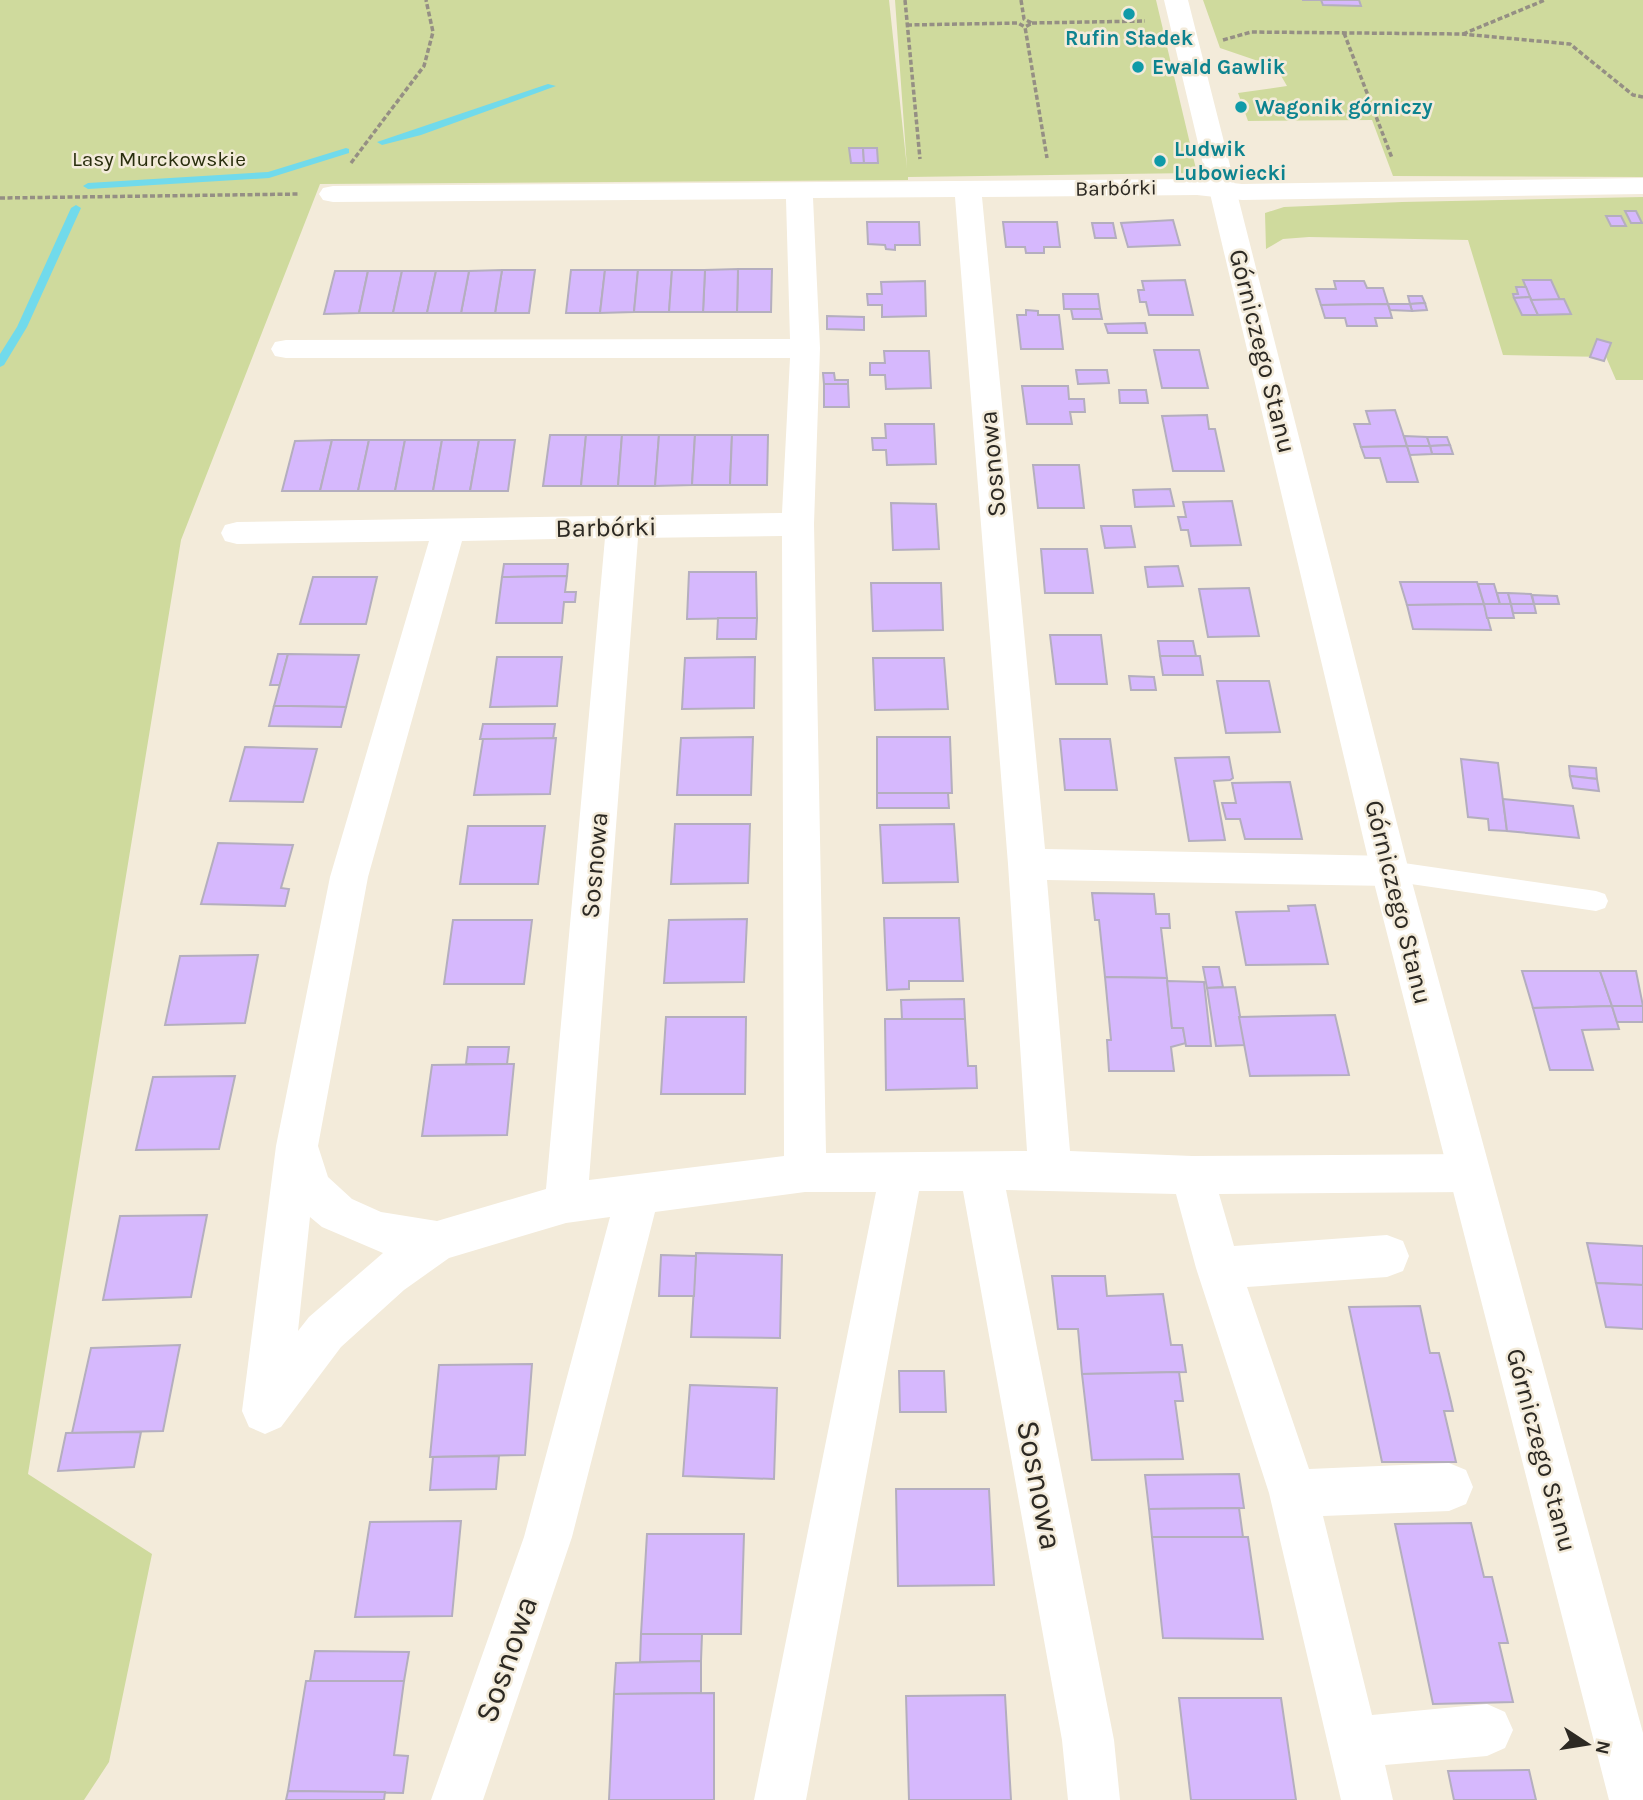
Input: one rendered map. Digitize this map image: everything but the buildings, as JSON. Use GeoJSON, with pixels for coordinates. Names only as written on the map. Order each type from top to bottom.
{"type":"FeatureCollection","features":[{"type":"Feature","properties":{"kind":"street","name":"Górniczego Stanu"},"geometry":{"type":"LineString","coordinates":[[1176,0],[1390,871],[1635,1800]]}},
{"type":"Feature","properties":{"kind":"street","name":"Barbórki"},"geometry":{"type":"LineString","coordinates":[[332,194],[1643,186]]}},
{"type":"Feature","properties":{"kind":"street","name":"Sosnowa"},"geometry":{"type":"LineString","coordinates":[[968,190],[1027,864],[1050,1170]]}},
{"type":"Feature","properties":{"kind":"street"},"geometry":{"type":"LineString","coordinates":[[799,191],[805,348],[798,524],[805,1173]]}},
{"type":"Feature","properties":{"kind":"street"},"geometry":{"type":"LineString","coordinates":[[286,349],[805,348]]}},
{"type":"Feature","properties":{"kind":"street","name":"Barbórki"},"geometry":{"type":"LineString","coordinates":[[237,533],[798,524]]}},
{"type":"Feature","properties":{"kind":"street","name":"Sosnowa"},"geometry":{"type":"LineString","coordinates":[[566,1203],[622,527]]}},
{"type":"Feature","properties":{"kind":"street"},"geometry":{"type":"LineString","coordinates":[[449,530],[349,877],[297,1146],[265,1411],[325,1332],[388,1275],[437,1241],[566,1203],[805,1173],[981,1170],[1192,1175],[1468,1173]]}},
{"type":"Feature","properties":{"kind":"street"},"geometry":{"type":"LineString","coordinates":[[1027,864],[1390,871]]}},
{"type":"Feature","properties":{"kind":"street"},"geometry":{"type":"LineString","coordinates":[[297,1146],[310,1188],[337,1213],[377,1232],[437,1241]]}},
{"type":"Feature","properties":{"kind":"street","name":"Sosnowa"},"geometry":{"type":"LineString","coordinates":[[981,1170],[1085,1727],[1094,1800]]}},
{"type":"Feature","properties":{"kind":"street"},"geometry":{"type":"LineString","coordinates":[[780,1800],[901,1172]]}},
{"type":"Feature","properties":{"kind":"street"},"geometry":{"type":"LineString","coordinates":[[1192,1175],[1218,1268],[1293,1493],[1367,1800]]}},
{"type":"Feature","properties":{"kind":"street","name":"Sosnowa"},"geometry":{"type":"LineString","coordinates":[[457,1800],[548,1537],[638,1192]]}},
{"type":"Feature","properties":{"kind":"street"},"geometry":{"type":"LineString","coordinates":[[1218,1268],[1387,1256]]}},
{"type":"Feature","properties":{"kind":"street"},"geometry":{"type":"LineString","coordinates":[[1293,1493],[1448,1487]]}},
{"type":"Feature","properties":{"kind":"street"},"geometry":{"type":"LineString","coordinates":[[1355,1742],[1488,1730]]}},
{"type":"Feature","properties":{"kind":"lane"},"geometry":{"type":"LineString","coordinates":[[1390,871],[1596,901]]}},
{"type":"Feature","properties":{"kind":"path"},"geometry":{"type":"LineString","coordinates":[[0,198],[332,194],[351,163],[425,66],[433,32],[426,0]]}},
{"type":"Feature","properties":{"kind":"path"},"geometry":{"type":"LineString","coordinates":[[905,0],[920,167]]}},
{"type":"Feature","properties":{"kind":"path"},"geometry":{"type":"LineString","coordinates":[[1021,0],[1024,19]]}},
{"type":"Feature","properties":{"kind":"path"},"geometry":{"type":"LineString","coordinates":[[1462,34],[1545,0]]}},
{"type":"Feature","properties":{"kind":"path"},"geometry":{"type":"LineString","coordinates":[[1140,11],[1143,22]]}},
{"type":"Feature","properties":{"kind":"path"},"geometry":{"type":"LineString","coordinates":[[1018,23],[1024,19]]}},
{"type":"Feature","properties":{"kind":"path"},"geometry":{"type":"LineString","coordinates":[[1024,19],[1032,23],[1166,20],[1172,47],[1206,45],[1251,32],[1462,34],[1570,44],[1633,95],[1643,97]]}},
{"type":"Feature","properties":{"kind":"path"},"geometry":{"type":"LineString","coordinates":[[907,25],[1018,23],[1025,27]]}},
{"type":"Feature","properties":{"kind":"path"},"geometry":{"type":"LineString","coordinates":[[1025,27],[1032,23]]}},
{"type":"Feature","properties":{"kind":"path"},"geometry":{"type":"LineString","coordinates":[[1025,27],[1049,166]]}},
{"type":"Feature","properties":{"kind":"path"},"geometry":{"type":"LineString","coordinates":[[1343,33],[1397,172],[1410,189]]}},
{"type":"Feature","properties":{"kind":"green space","name":"Lasy Murckowskie"},"geometry":{"type":"Polygon","coordinates":[[[0,0],[889,0],[907,168],[895,0],[1156,0],[1196,169],[1193,173],[908,177],[908,180],[320,184],[181,540],[28,1474],[152,1554],[109,1762],[84,1800],[0,1800],[0,0]]]}},
{"type":"Feature","properties":{"kind":"green space"},"geometry":{"type":"Polygon","coordinates":[[[1203,0],[1643,0],[1643,177],[1393,176],[1372,120],[1248,121],[1238,93],[1287,86],[1276,67],[1220,48],[1203,0]]]}},
{"type":"Feature","properties":{"kind":"green space"},"geometry":{"type":"Polygon","coordinates":[[[1643,197],[1643,380],[1616,380],[1606,357],[1503,355],[1468,240],[1309,237],[1283,239],[1266,249],[1265,213],[1284,207],[1643,197]]]}},
{"type":"Feature","properties":{"kind":"waterway"},"geometry":{"type":"LineString","coordinates":[[382,142],[418,133],[551,86]]}},
{"type":"Feature","properties":{"kind":"waterway"},"geometry":{"type":"LineString","coordinates":[[88,186],[269,175],[346,151]]}},
{"type":"Feature","properties":{"kind":"waterway"},"geometry":{"type":"LineString","coordinates":[[0,363],[22,327],[76,208]]}},
{"type":"Feature","properties":{"kind":"place","name":"Rufin Sładek"},"geometry":{"type":"Point","coordinates":[1129,14]}},
{"type":"Feature","properties":{"kind":"place","name":"Ewald Gawlik"},"geometry":{"type":"Point","coordinates":[1138,67]}},
{"type":"Feature","properties":{"kind":"place","name":"Wagonik górniczy"},"geometry":{"type":"Point","coordinates":[1241,107]}},
{"type":"Feature","properties":{"kind":"place","name":"Ludwik Lubowiecki"},"geometry":{"type":"Point","coordinates":[1160,161]}}]}
